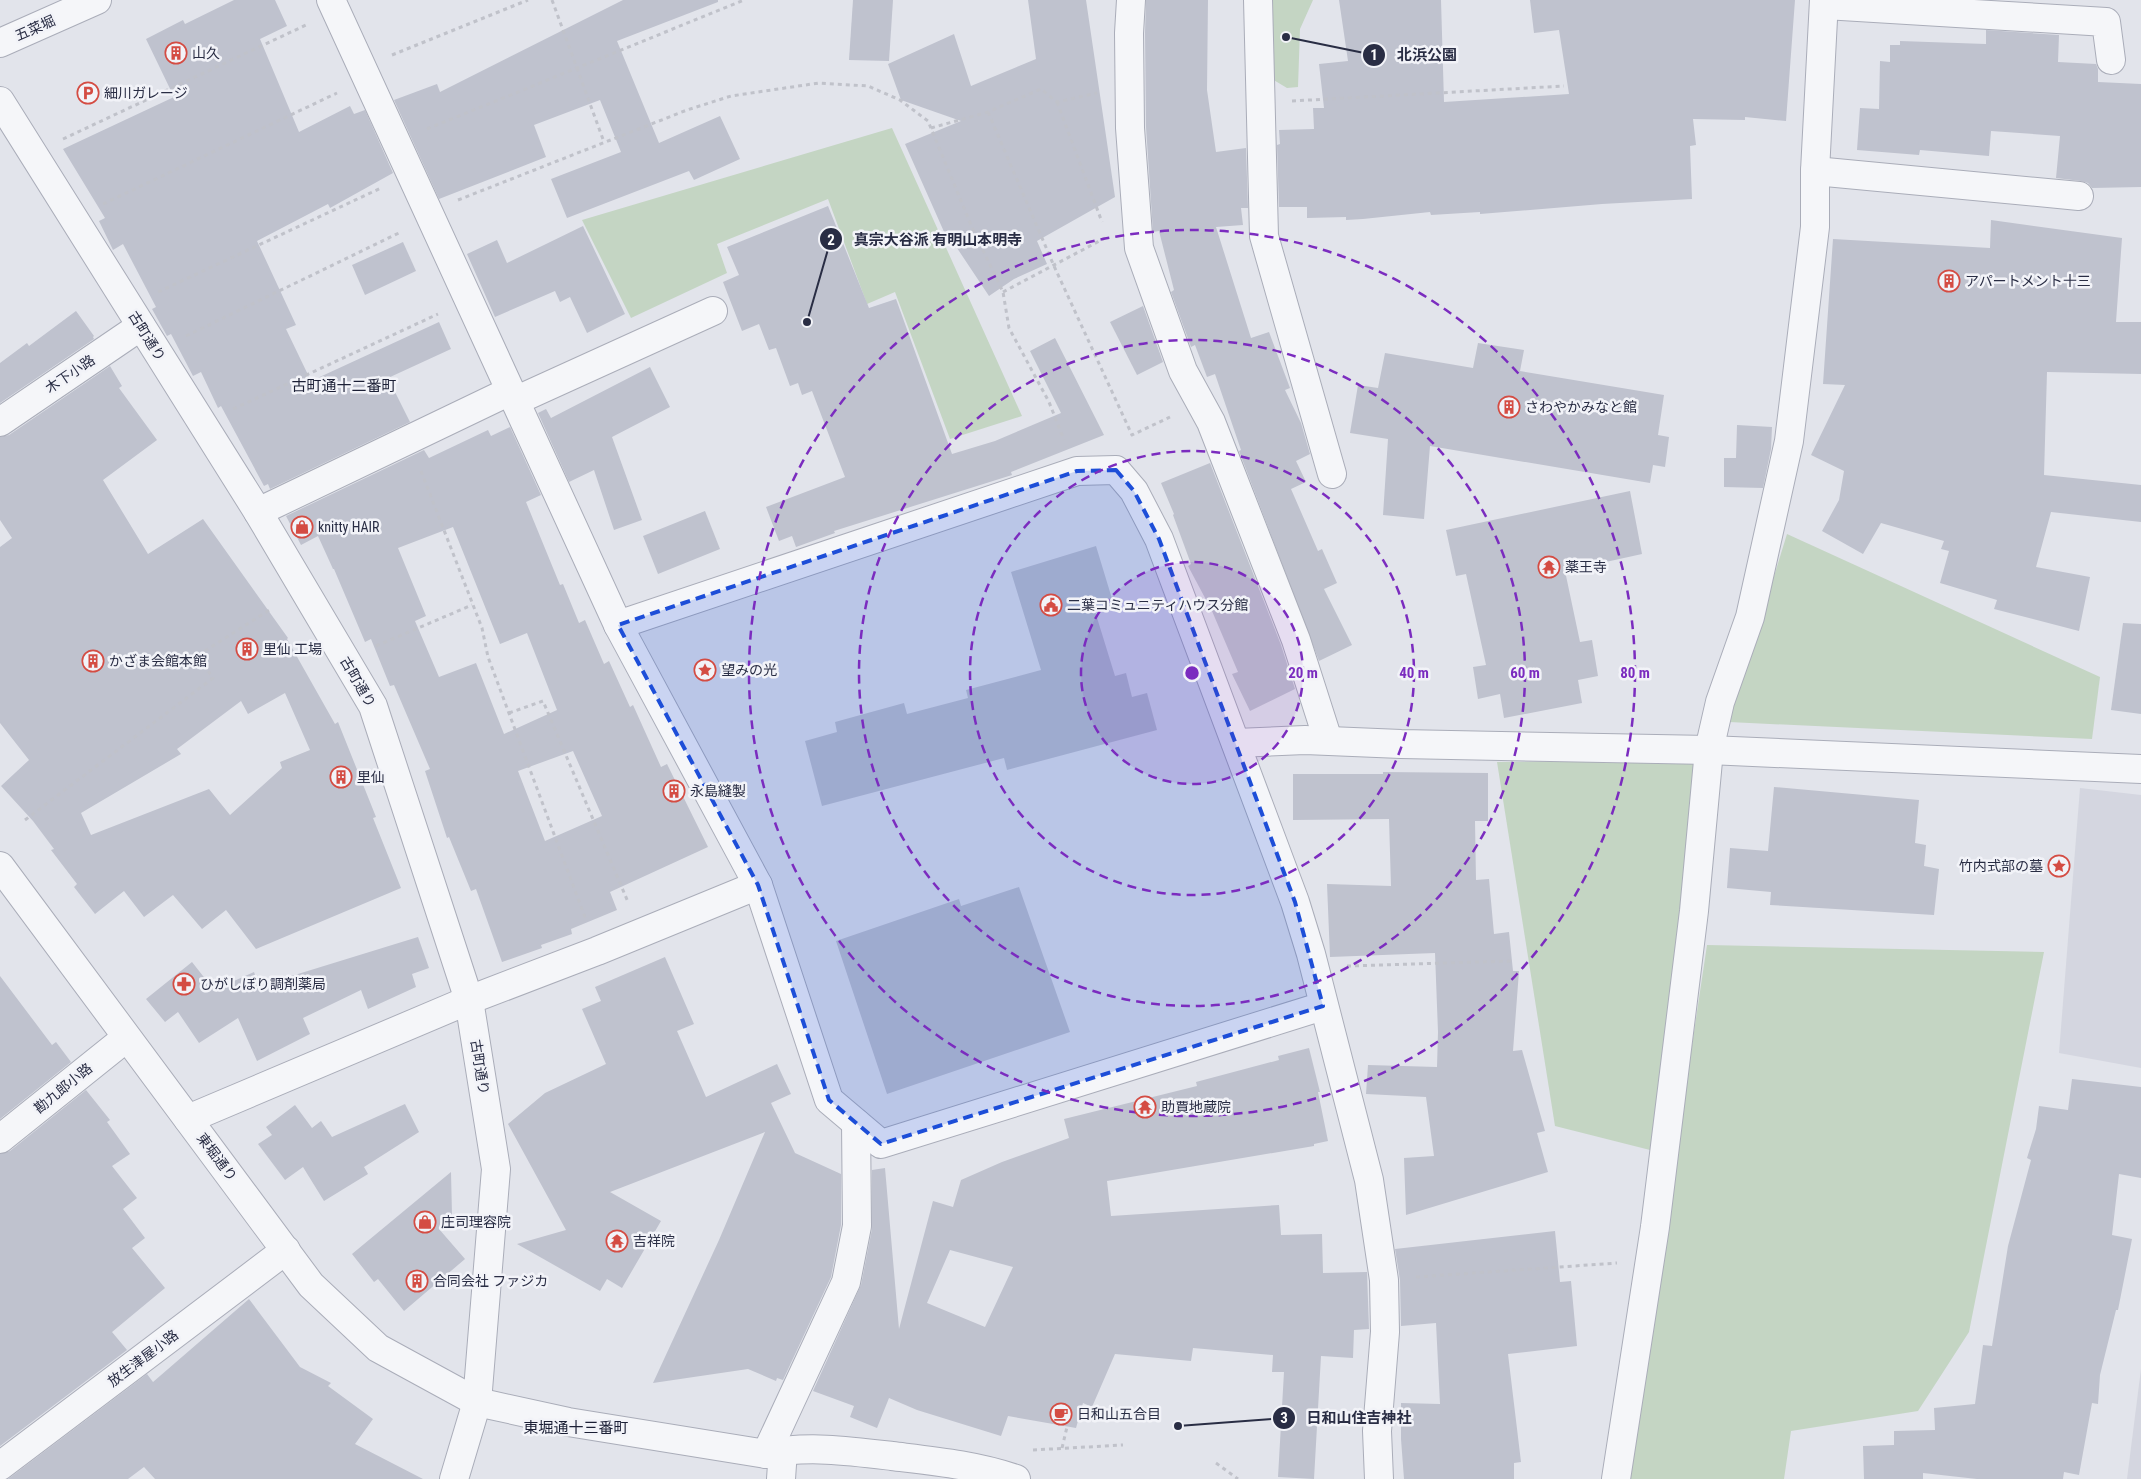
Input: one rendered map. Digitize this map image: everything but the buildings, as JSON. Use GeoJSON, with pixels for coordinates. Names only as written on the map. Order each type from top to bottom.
{"type":"FeatureCollection","features":[{"type":"Feature","properties":{"kind":"street","name":"五菜堀"},"geometry":{"type":"LineString","coordinates":[[0,43],[97,0]]}},
{"type":"Feature","properties":{"kind":"street"},"geometry":{"type":"LineString","coordinates":[[1131,0],[1130,128],[1139,248],[1183,371],[1211,422],[1296,640],[1328,740]]}},
{"type":"Feature","properties":{"kind":"street"},"geometry":{"type":"LineString","coordinates":[[1258,0],[1264,236],[1332,474]]}},
{"type":"Feature","properties":{"kind":"street"},"geometry":{"type":"LineString","coordinates":[[1616,1479],[1650,1261],[1694,911],[1709,750],[1720,702],[1750,617],[1789,441],[1815,227],[1825,3],[2106,22],[2111,60]]}},
{"type":"Feature","properties":{"kind":"street"},"geometry":{"type":"LineString","coordinates":[[333,6],[618,625],[758,884],[830,1100],[881,1144],[1323,1006]]}},
{"type":"Feature","properties":{"kind":"street","name":"古町通り"},"geometry":{"type":"LineString","coordinates":[[0,102],[258,512],[373,706],[469,1000],[496,1169],[477,1402],[454,1479]]}},
{"type":"Feature","properties":{"kind":"street"},"geometry":{"type":"LineString","coordinates":[[1816,171],[2079,196]]}},
{"type":"Feature","properties":{"kind":"street"},"geometry":{"type":"LineString","coordinates":[[258,512],[409,440],[713,311]]}},
{"type":"Feature","properties":{"kind":"street","name":"木下小路"},"geometry":{"type":"LineString","coordinates":[[0,422],[135,316]]}},
{"type":"Feature","properties":{"kind":"street"},"geometry":{"type":"LineString","coordinates":[[618,625],[1077,471],[1116,470],[1134,492],[1159,539],[1294,902],[1314,968],[1369,1180],[1384,1280],[1385,1332],[1377,1431],[1379,1479]]}},
{"type":"Feature","properties":{"kind":"street"},"geometry":{"type":"LineString","coordinates":[[1236,743],[1328,740],[1401,744],[1709,750],[2141,769]]}},
{"type":"Feature","properties":{"kind":"street","name":"東堀通り"},"geometry":{"type":"LineString","coordinates":[[0,866],[311,1285],[378,1348],[477,1402],[568,1422],[774,1452],[855,1452],[950,1463],[1014,1478]]}},
{"type":"Feature","properties":{"kind":"street"},"geometry":{"type":"LineString","coordinates":[[188,1119],[469,1000],[598,951],[758,884]]}},
{"type":"Feature","properties":{"kind":"street","name":"勘九郎小路"},"geometry":{"type":"LineString","coordinates":[[0,1139],[126,1038]]}},
{"type":"Feature","properties":{"kind":"street"},"geometry":{"type":"LineString","coordinates":[[781,1479],[774,1452],[846,1282],[857,1226],[856,1123]]}},
{"type":"Feature","properties":{"kind":"street","name":"放生津屋小路"},"geometry":{"type":"LineString","coordinates":[[0,1466],[286,1250]]}},
{"type":"Feature","properties":{"kind":"path"},"geometry":{"type":"LineString","coordinates":[[73,218],[364,73],[528,0]]}},
{"type":"Feature","properties":{"kind":"path"},"geometry":{"type":"LineString","coordinates":[[552,0],[604,142]]}},
{"type":"Feature","properties":{"kind":"path"},"geometry":{"type":"LineString","coordinates":[[396,142],[744,0]]}},
{"type":"Feature","properties":{"kind":"path"},"geometry":{"type":"LineString","coordinates":[[33,153],[333,6]]}},
{"type":"Feature","properties":{"kind":"path"},"geometry":{"type":"LineString","coordinates":[[156,350],[430,215],[604,142],[687,110],[732,96],[819,83],[868,86],[900,100],[928,121],[970,225],[1002,292],[1009,328],[1049,402],[1077,471]]}},
{"type":"Feature","properties":{"kind":"path"},"geometry":{"type":"LineString","coordinates":[[1057,102],[1130,86]]}},
{"type":"Feature","properties":{"kind":"path"},"geometry":{"type":"LineString","coordinates":[[1260,102],[1564,86]]}},
{"type":"Feature","properties":{"kind":"path"},"geometry":{"type":"LineString","coordinates":[[931,128],[988,112],[1041,89],[1057,102],[1107,237]]}},
{"type":"Feature","properties":{"kind":"path"},"geometry":{"type":"LineString","coordinates":[[988,112],[1054,266],[1132,435],[1200,402]]}},
{"type":"Feature","properties":{"kind":"path"},"geometry":{"type":"LineString","coordinates":[[135,316],[411,174]]}},
{"type":"Feature","properties":{"kind":"path"},"geometry":{"type":"LineString","coordinates":[[1002,292],[1107,237],[1138,235]]}},
{"type":"Feature","properties":{"kind":"path"},"geometry":{"type":"LineString","coordinates":[[202,423],[468,300]]}},
{"type":"Feature","properties":{"kind":"path"},"geometry":{"type":"LineString","coordinates":[[409,440],[482,628],[488,657],[598,951]]}},
{"type":"Feature","properties":{"kind":"path"},"geometry":{"type":"LineString","coordinates":[[345,659],[472,605]]}},
{"type":"Feature","properties":{"kind":"path"},"geometry":{"type":"LineString","coordinates":[[25,820],[214,678],[197,656],[271,609]]}},
{"type":"Feature","properties":{"kind":"path"},"geometry":{"type":"LineString","coordinates":[[509,713],[543,701],[642,933]]}},
{"type":"Feature","properties":{"kind":"path"},"geometry":{"type":"LineString","coordinates":[[1314,968],[1512,961]]}},
{"type":"Feature","properties":{"kind":"path"},"geometry":{"type":"LineString","coordinates":[[1384,1280],[1650,1261]]}},
{"type":"Feature","properties":{"kind":"path"},"geometry":{"type":"LineString","coordinates":[[1062,1448],[1067,1427]]}},
{"type":"Feature","properties":{"kind":"path"},"geometry":{"type":"LineString","coordinates":[[1014,1478],[1031,1450],[1123,1445]]}},
{"type":"Feature","properties":{"kind":"path"},"geometry":{"type":"LineString","coordinates":[[1216,1463],[1238,1479]]}},
{"type":"Feature","properties":{"kind":"highlighted area"},"geometry":{"type":"Polygon","coordinates":[[[1116,470],[1134,491],[1159,539],[1295,902],[1323,1006],[881,1144],[829,1100],[758,885],[618,625],[1077,471],[1116,470]]]}},
{"type":"Feature","properties":{"kind":"shaded area"},"geometry":{"type":"Polygon","coordinates":[[[2080,788],[2141,795],[2141,1068],[2059,1053],[2080,788]]]}},
{"type":"Feature","properties":{"kind":"shaded area"},"geometry":{"type":"Polygon","coordinates":[[[2141,1369],[2141,1479],[2127,1479],[2141,1369]]]}},
{"type":"Feature","properties":{"kind":"green space"},"geometry":{"type":"Polygon","coordinates":[[[1270,0],[1313,0],[1300,29],[1298,87],[1287,88],[1272,79],[1270,0]]]}},
{"type":"Feature","properties":{"kind":"green space"},"geometry":{"type":"Polygon","coordinates":[[[892,128],[1022,416],[950,439],[895,292],[867,304],[828,199],[717,244],[727,273],[631,318],[582,220],[892,128]]]}},
{"type":"Feature","properties":{"kind":"green space"},"geometry":{"type":"Polygon","coordinates":[[[1787,534],[2100,677],[2092,739],[1729,722],[1787,534]]]}},
{"type":"Feature","properties":{"kind":"green space"},"geometry":{"type":"Polygon","coordinates":[[[1697,760],[1654,1151],[1555,1126],[1497,762],[1697,760]]]}},
{"type":"Feature","properties":{"kind":"green space"},"geometry":{"type":"Polygon","coordinates":[[[1707,945],[2044,952],[1969,1332],[1918,1411],[1791,1431],[1784,1479],[1627,1479],[1707,945]]]}},
{"type":"Feature","properties":{"kind":"place","name":"北浜公園"},"geometry":{"type":"Point","coordinates":[1286,37]}},
{"type":"Feature","properties":{"kind":"place","name":"山久"},"geometry":{"type":"Point","coordinates":[176,53]}},
{"type":"Feature","properties":{"kind":"place","name":"細川ガレージ"},"geometry":{"type":"Point","coordinates":[88,93]}},
{"type":"Feature","properties":{"kind":"place","name":"アパートメント十三"},"geometry":{"type":"Point","coordinates":[1949,281]}},
{"type":"Feature","properties":{"kind":"place","name":"真宗大谷派 有明山本明寺"},"geometry":{"type":"Point","coordinates":[807,322]}},
{"type":"Feature","properties":{"kind":"place","name":"さわやかみなと館"},"geometry":{"type":"Point","coordinates":[1509,407]}},
{"type":"Feature","properties":{"kind":"place","name":"knitty HAIR"},"geometry":{"type":"Point","coordinates":[302,527]}},
{"type":"Feature","properties":{"kind":"place","name":"薬王寺"},"geometry":{"type":"Point","coordinates":[1549,567]}},
{"type":"Feature","properties":{"kind":"place","name":"二葉コミュニティハウス分館"},"geometry":{"type":"Point","coordinates":[1051,605]}},
{"type":"Feature","properties":{"kind":"place","name":"里仙 工場"},"geometry":{"type":"Point","coordinates":[247,649]}},
{"type":"Feature","properties":{"kind":"place","name":"かざま会館本館"},"geometry":{"type":"Point","coordinates":[93,661]}},
{"type":"Feature","properties":{"kind":"place","name":"望みの光"},"geometry":{"type":"Point","coordinates":[705,670]}},
{"type":"Feature","properties":{"kind":"place","name":"里仙"},"geometry":{"type":"Point","coordinates":[341,777]}},
{"type":"Feature","properties":{"kind":"place","name":"永島縫製"},"geometry":{"type":"Point","coordinates":[674,791]}},
{"type":"Feature","properties":{"kind":"place","name":"竹内式部の墓"},"geometry":{"type":"Point","coordinates":[2059,866]}},
{"type":"Feature","properties":{"kind":"place","name":"ひがしぼり調剤薬局"},"geometry":{"type":"Point","coordinates":[184,984]}},
{"type":"Feature","properties":{"kind":"place","name":"助賈地蔵院"},"geometry":{"type":"Point","coordinates":[1145,1107]}},
{"type":"Feature","properties":{"kind":"place","name":"庄司理容院"},"geometry":{"type":"Point","coordinates":[425,1222]}},
{"type":"Feature","properties":{"kind":"place","name":"吉祥院"},"geometry":{"type":"Point","coordinates":[617,1241]}},
{"type":"Feature","properties":{"kind":"place","name":"合同会社 ファジカ"},"geometry":{"type":"Point","coordinates":[417,1281]}},
{"type":"Feature","properties":{"kind":"place","name":"日和山五合目"},"geometry":{"type":"Point","coordinates":[1061,1414]}},
{"type":"Feature","properties":{"kind":"place","name":"日和山住吉神社"},"geometry":{"type":"Point","coordinates":[1178,1426]}},
{"type":"Feature","properties":{"kind":"district","name":"古町通十二番町"},"geometry":{"type":"Point","coordinates":[344,386]}},
{"type":"Feature","properties":{"kind":"district","name":"東堀通十三番町"},"geometry":{"type":"Point","coordinates":[576,1428]}}]}
